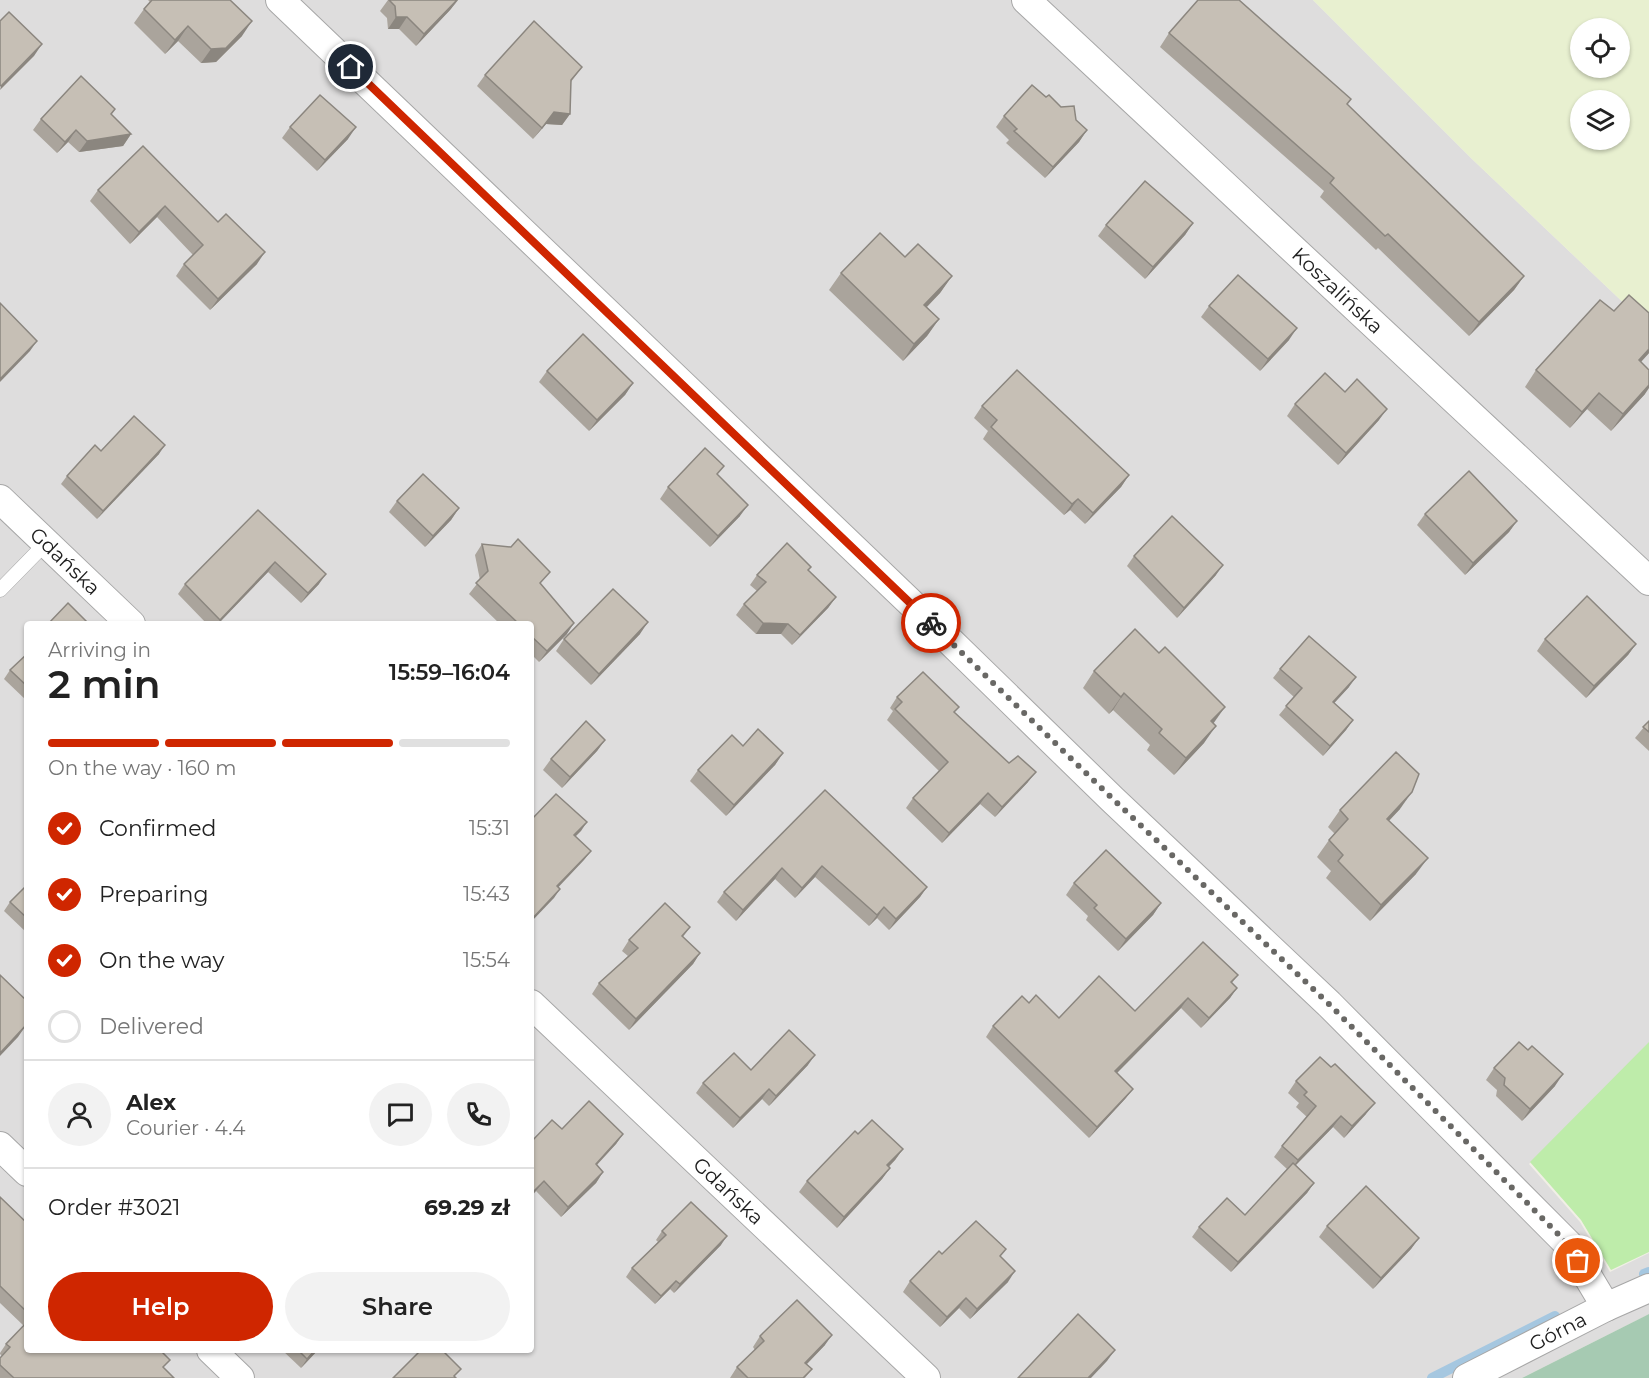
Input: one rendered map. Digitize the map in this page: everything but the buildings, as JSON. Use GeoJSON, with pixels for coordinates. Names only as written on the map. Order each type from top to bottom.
{"type":"FeatureCollection","features":[{"type":"Feature","properties":{"kind":"street"},"geometry":{"type":"LineString","coordinates":[[280,0],[1329,1004],[1569,1245],[1605,1307]]}},
{"type":"Feature","properties":{"kind":"street","name":"Koszalińska"},"geometry":{"type":"LineString","coordinates":[[1026,0],[1649,581]]}},
{"type":"Feature","properties":{"kind":"street","name":"Gdańska"},"geometry":{"type":"LineString","coordinates":[[0,499],[128,621]]}},
{"type":"Feature","properties":{"kind":"street","name":"Gdańska"},"geometry":{"type":"LineString","coordinates":[[534,1007],[926,1378]]}},
{"type":"Feature","properties":{"kind":"street"},"geometry":{"type":"LineString","coordinates":[[0,1146],[24,1169]]}},
{"type":"Feature","properties":{"kind":"street","name":"Górna"},"geometry":{"type":"LineString","coordinates":[[1467,1378],[1605,1307],[1649,1288]]}},
{"type":"Feature","properties":{"kind":"street"},"geometry":{"type":"LineString","coordinates":[[214,1353],[240,1378]]}},
{"type":"Feature","properties":{"kind":"lane"},"geometry":{"type":"LineString","coordinates":[[0,590],[46,543]]}},
{"type":"Feature","properties":{"kind":"shaded area"},"geometry":{"type":"Polygon","coordinates":[[[0,0],[1313,0],[1472,159],[1649,327],[1649,1043],[1529,1164],[1580,1222],[1610,1272],[1649,1253],[1649,1314],[1522,1378],[0,1378],[0,0]]]}},
{"type":"Feature","properties":{"kind":"green space"},"geometry":{"type":"Polygon","coordinates":[[[1313,0],[1649,0],[1649,327],[1472,159],[1313,0]]]}},
{"type":"Feature","properties":{"kind":"green space"},"geometry":{"type":"Polygon","coordinates":[[[1649,1042],[1649,1252],[1611,1270],[1581,1220],[1530,1162],[1649,1042]]]}},
{"type":"Feature","properties":{"kind":"green space"},"geometry":{"type":"Polygon","coordinates":[[[1649,1314],[1649,1378],[1522,1378],[1649,1314]]]}},
{"type":"Feature","properties":{"kind":"waterway"},"geometry":{"type":"LineString","coordinates":[[1644,1274],[1649,1272]]}},
{"type":"Feature","properties":{"kind":"waterway"},"geometry":{"type":"LineString","coordinates":[[1432,1378],[1555,1316]]}},
{"type":"Feature","properties":{"kind":"way so far"},"geometry":{"type":"LineString","coordinates":[[931,623],[1329,1004],[1569,1245],[1578,1261]]}},
{"type":"Feature","properties":{"kind":"route"},"geometry":{"type":"LineString","coordinates":[[351,67],[931,623]]}}]}
